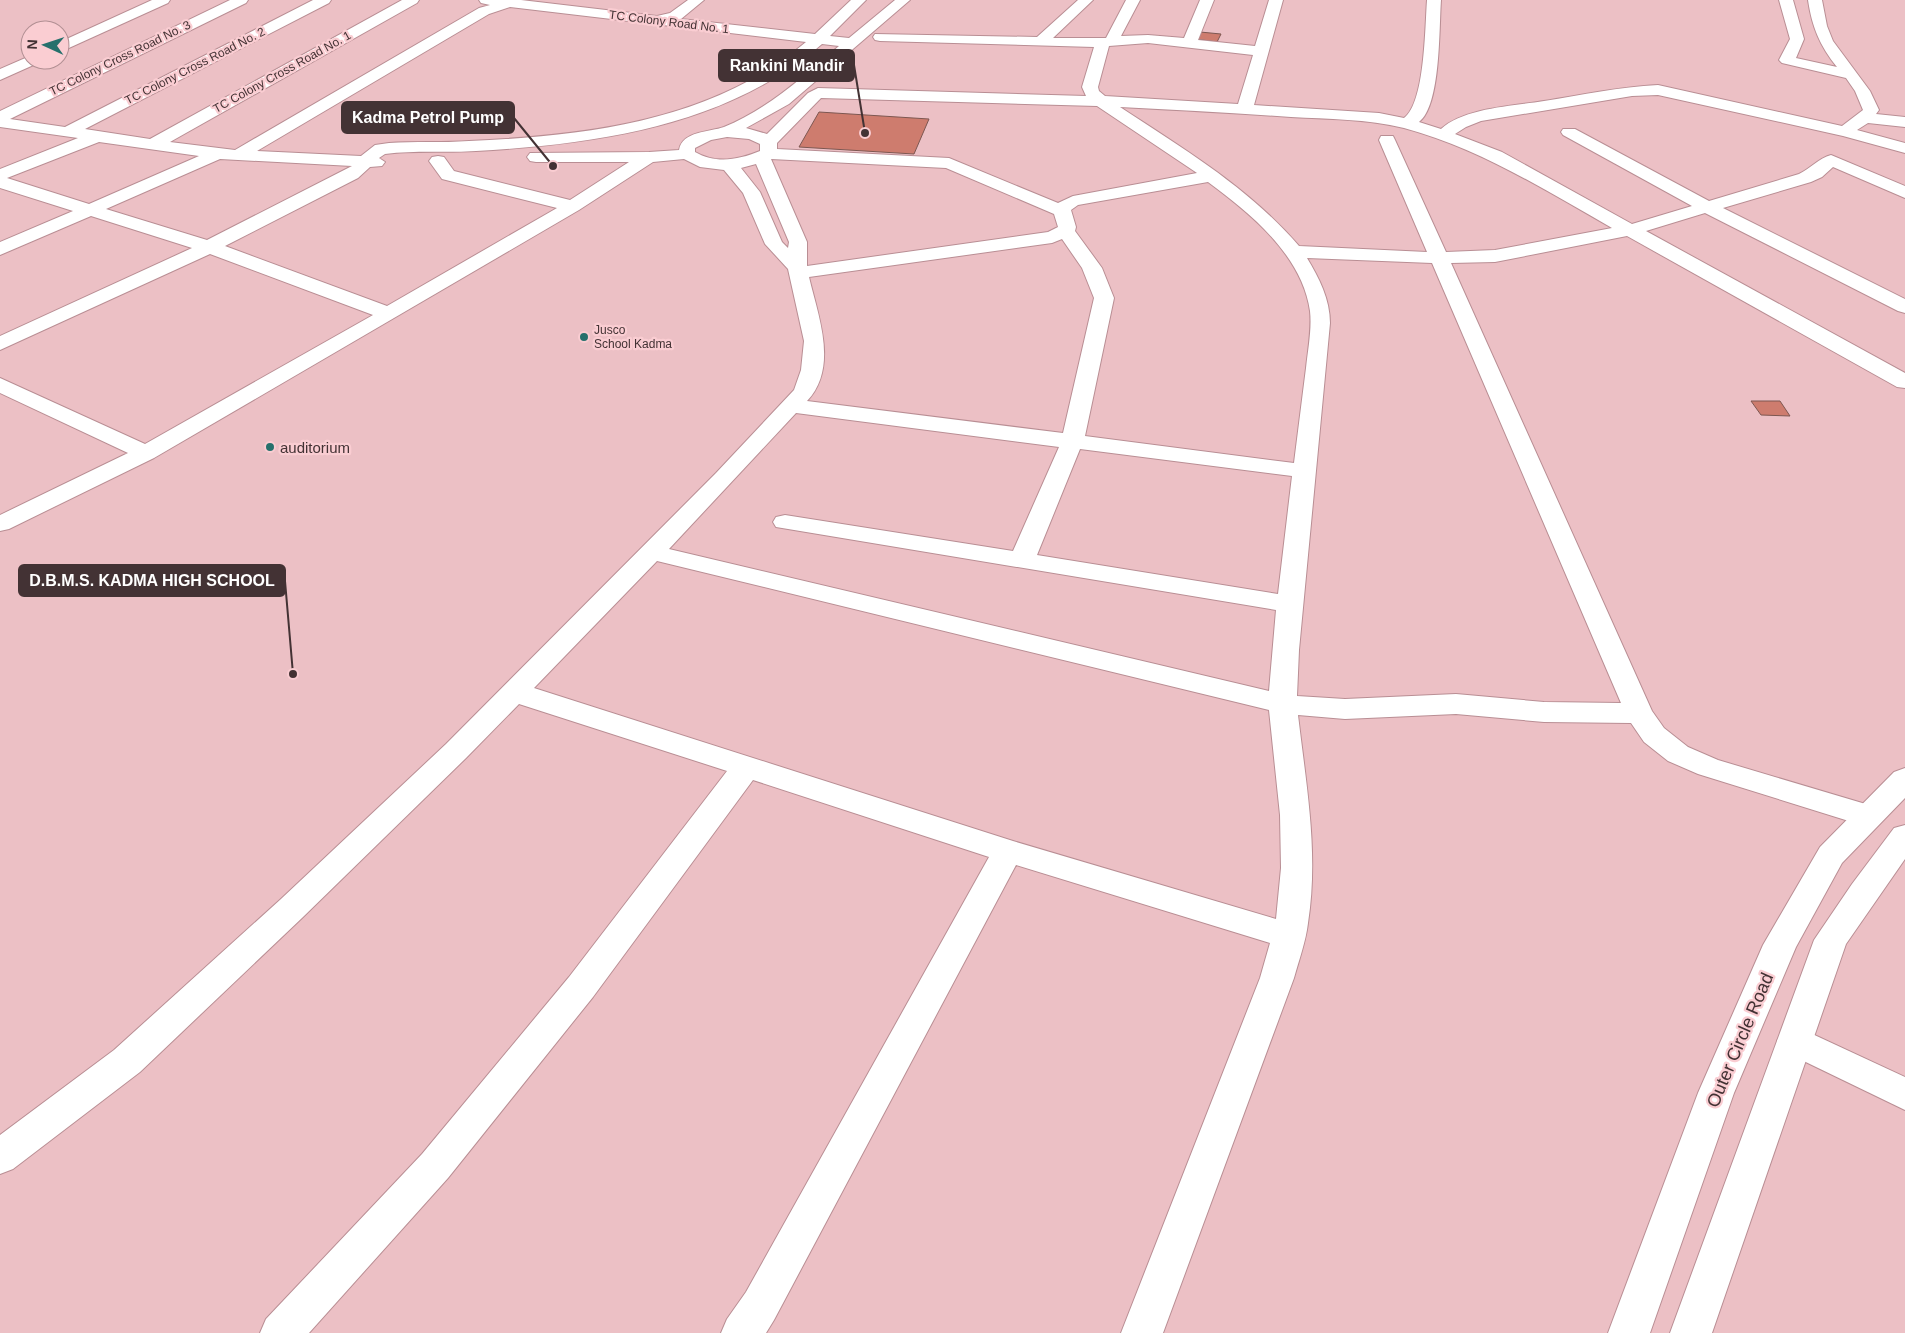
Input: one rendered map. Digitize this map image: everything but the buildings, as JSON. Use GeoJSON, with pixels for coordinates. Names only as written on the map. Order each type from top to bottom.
{"type":"FeatureCollection","features":[{"type":"Feature","properties":{"kind":"street"},"geometry":{"type":"LineString","coordinates":[[70,43],[163,0]]}},
{"type":"Feature","properties":{"kind":"street","name":"TC Colony Cross Road No. 3"},"geometry":{"type":"LineString","coordinates":[[0,116],[241,0]]}},
{"type":"Feature","properties":{"kind":"street","name":"TC Colony Cross Road No. 2"},"geometry":{"type":"LineString","coordinates":[[67,132],[324,0]]}},
{"type":"Feature","properties":{"kind":"street","name":"TC Colony Cross Road No. 1"},"geometry":{"type":"LineString","coordinates":[[152,144],[412,0]]}},
{"type":"Feature","properties":{"kind":"street","name":"TC Colony Road No. 1"},"geometry":{"type":"LineString","coordinates":[[486,0],[513,1],[852,43]]}},
{"type":"Feature","properties":{"kind":"street"},"geometry":{"type":"LineString","coordinates":[[657,20],[675,16],[697,0]]}},
{"type":"Feature","properties":{"kind":"street"},"geometry":{"type":"LineString","coordinates":[[0,344],[209,247],[352,174],[375,152],[389,148],[459,147],[578,137],[690,112],[739,93],[773,74],[819,39],[859,0]]}},
{"type":"Feature","properties":{"kind":"street"},"geometry":{"type":"LineString","coordinates":[[1041,42],[1086,0]]}},
{"type":"Feature","properties":{"kind":"street"},"geometry":{"type":"LineString","coordinates":[[1133,0],[1107,42],[1090,88],[1095,96],[1210,176],[1283,236],[1306,270],[1320,307],[1318,352],[1282,704],[1295,816],[1296,851],[1292,924],[1277,978],[1142,1333]]}},
{"type":"Feature","properties":{"kind":"street"},"geometry":{"type":"LineString","coordinates":[[1189,43],[1207,0]]}},
{"type":"Feature","properties":{"kind":"street"},"geometry":{"type":"LineString","coordinates":[[1245,108],[1276,0]]}},
{"type":"Feature","properties":{"kind":"street"},"geometry":{"type":"LineString","coordinates":[[1407,124],[1419,115],[1428,84],[1434,0]]}},
{"type":"Feature","properties":{"kind":"street"},"geometry":{"type":"LineString","coordinates":[[1786,0],[1797,40],[1787,60],[1852,75]]}},
{"type":"Feature","properties":{"kind":"street"},"geometry":{"type":"LineString","coordinates":[[1815,0],[1818,24],[1826,42],[1868,99],[1871,110],[1867,118]]}},
{"type":"Feature","properties":{"kind":"street"},"geometry":{"type":"LineString","coordinates":[[238,155],[484,11],[513,1]]}},
{"type":"Feature","properties":{"kind":"street"},"geometry":{"type":"LineString","coordinates":[[853,62],[880,36],[909,3]]}},
{"type":"Feature","properties":{"kind":"street"},"geometry":{"type":"LineString","coordinates":[[727,132],[783,101],[852,43],[909,3]]}},
{"type":"Feature","properties":{"kind":"street"},"geometry":{"type":"LineString","coordinates":[[880,36],[1041,42],[1107,42],[1148,39],[1261,51]]}},
{"type":"Feature","properties":{"kind":"street"},"geometry":{"type":"LineString","coordinates":[[0,75],[20,66]]}},
{"type":"Feature","properties":{"kind":"street"},"geometry":{"type":"LineString","coordinates":[[691,147],[695,160],[710,164],[729,165],[748,162],[766,151],[833,79]]}},
{"type":"Feature","properties":{"kind":"street"},"geometry":{"type":"LineString","coordinates":[[1444,135],[1459,123],[1479,118],[1645,90],[1677,93],[1846,132],[1905,148]]}},
{"type":"Feature","properties":{"kind":"street"},"geometry":{"type":"LineString","coordinates":[[818,93],[1103,101],[1245,108],[1379,118],[1407,124],[1444,135],[1496,156],[1905,382]]}},
{"type":"Feature","properties":{"kind":"street"},"geometry":{"type":"LineString","coordinates":[[1846,132],[1850,127],[1867,118],[1905,122]]}},
{"type":"Feature","properties":{"kind":"street"},"geometry":{"type":"LineString","coordinates":[[0,122],[218,154],[366,162],[561,156],[649,158],[691,147],[709,134],[745,132],[760,136],[798,242],[798,270],[814,342],[812,370],[804,392],[724,478],[456,751],[292,908],[127,1061],[0,1157]]}},
{"type":"Feature","properties":{"kind":"street"},"geometry":{"type":"LineString","coordinates":[[1569,132],[1707,207],[1905,307]]}},
{"type":"Feature","properties":{"kind":"street"},"geometry":{"type":"LineString","coordinates":[[0,175],[97,136]]}},
{"type":"Feature","properties":{"kind":"street"},"geometry":{"type":"LineString","coordinates":[[1387,140],[1639,713],[1654,735],[1678,754],[1708,767],[1868,816]]}},
{"type":"Feature","properties":{"kind":"street"},"geometry":{"type":"LineString","coordinates":[[561,156],[617,147],[691,147]]}},
{"type":"Feature","properties":{"kind":"street"},"geometry":{"type":"LineString","coordinates":[[766,151],[949,163],[1064,221],[1092,268],[1104,298],[1072,442],[1022,560]]}},
{"type":"Feature","properties":{"kind":"street"},"geometry":{"type":"LineString","coordinates":[[0,249],[218,154]]}},
{"type":"Feature","properties":{"kind":"street"},"geometry":{"type":"LineString","coordinates":[[0,524],[146,453],[389,314],[573,206],[649,158]]}},
{"type":"Feature","properties":{"kind":"street"},"geometry":{"type":"LineString","coordinates":[[1294,252],[1439,258],[1495,256],[1630,230],[1805,178],[1826,167],[1831,160],[1905,193]]}},
{"type":"Feature","properties":{"kind":"street"},"geometry":{"type":"LineString","coordinates":[[438,161],[448,175],[573,206]]}},
{"type":"Feature","properties":{"kind":"street"},"geometry":{"type":"LineString","coordinates":[[729,165],[751,192],[774,244],[798,270]]}},
{"type":"Feature","properties":{"kind":"street"},"geometry":{"type":"LineString","coordinates":[[798,270],[1052,237],[1064,221],[1065,205],[1073,201],[1210,176]]}},
{"type":"Feature","properties":{"kind":"street"},"geometry":{"type":"LineString","coordinates":[[0,182],[92,209],[209,247],[389,314]]}},
{"type":"Feature","properties":{"kind":"street"},"geometry":{"type":"LineString","coordinates":[[0,385],[146,453]]}},
{"type":"Feature","properties":{"kind":"street"},"geometry":{"type":"LineString","coordinates":[[791,406],[1305,471]]}},
{"type":"Feature","properties":{"kind":"street"},"geometry":{"type":"LineString","coordinates":[[784,522],[1292,604]]}},
{"type":"Feature","properties":{"kind":"street"},"geometry":{"type":"LineString","coordinates":[[651,552],[1282,704],[1345,709],[1456,704],[1544,712],[1639,713]]}},
{"type":"Feature","properties":{"kind":"street"},"geometry":{"type":"LineString","coordinates":[[514,692],[1008,850],[1289,936]]}},
{"type":"Feature","properties":{"kind":"street"},"geometry":{"type":"LineString","coordinates":[[280,1333],[435,1166],[581,987],[747,767]]}},
{"type":"Feature","properties":{"kind":"street","name":"Outer Circle Road"},"geometry":{"type":"LineString","coordinates":[[1629,1333],[1716,1093],[1780,944],[1831,855],[1905,778]]}},
{"type":"Feature","properties":{"kind":"street"},"geometry":{"type":"LineString","coordinates":[[1691,1333],[1831,940],[1905,836]]}},
{"type":"Feature","properties":{"kind":"street"},"geometry":{"type":"LineString","coordinates":[[742,1333],[760,1306],[1008,850]]}},
{"type":"Feature","properties":{"kind":"street"},"geometry":{"type":"LineString","coordinates":[[1795,1041],[1905,1094]]}},
{"type":"Feature","properties":{"kind":"place","name":"Rankini Mandir"},"geometry":{"type":"Point","coordinates":[865,133]}},
{"type":"Feature","properties":{"kind":"place","name":"Kadma Petrol Pump"},"geometry":{"type":"Point","coordinates":[553,166]}},
{"type":"Feature","properties":{"kind":"place","name":"Jusco School Kadma"},"geometry":{"type":"Point","coordinates":[584,337]}},
{"type":"Feature","properties":{"kind":"place","name":"auditorium"},"geometry":{"type":"Point","coordinates":[270,447]}},
{"type":"Feature","properties":{"kind":"place","name":"D.B.M.S. KADMA HIGH SCHOOL"},"geometry":{"type":"Point","coordinates":[293,674]}}]}
